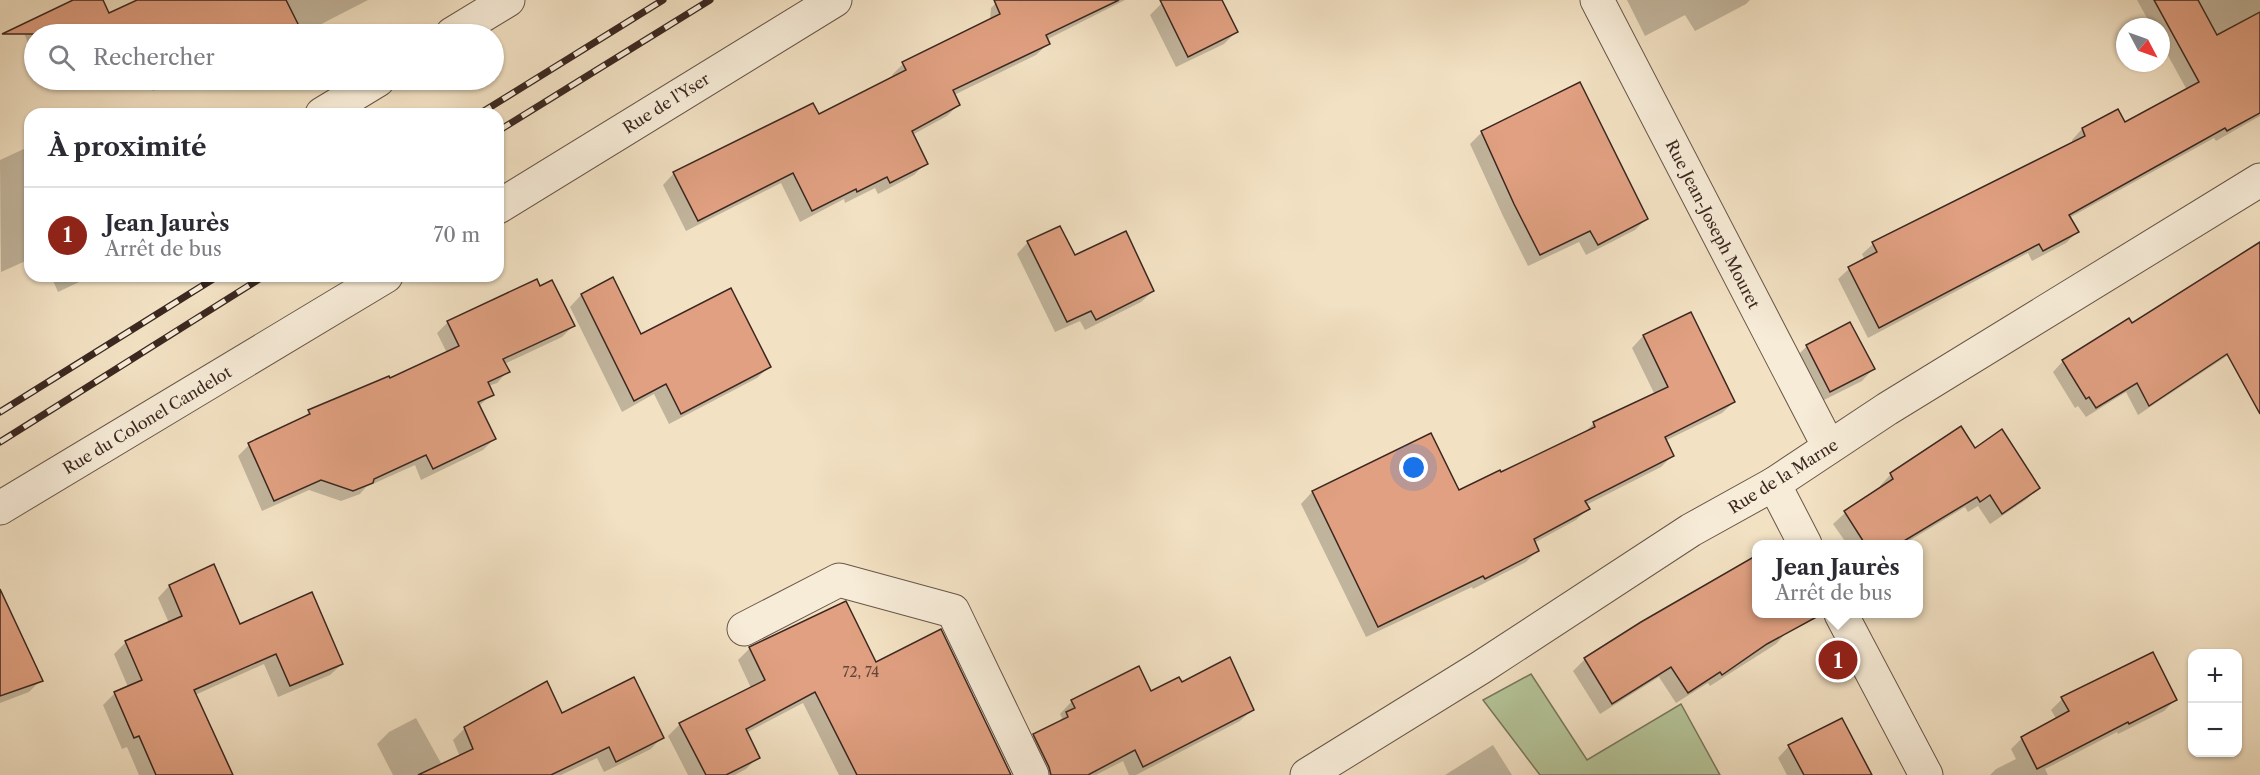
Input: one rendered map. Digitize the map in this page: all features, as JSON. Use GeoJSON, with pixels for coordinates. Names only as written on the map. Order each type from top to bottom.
{"type":"FeatureCollection","features":[{"type":"Feature","properties":{"kind":"street"},"geometry":{"type":"LineString","coordinates":[[468,24],[508,0]]}},
{"type":"Feature","properties":{"kind":"street","name":"Rue de l'Yser"},"geometry":{"type":"LineString","coordinates":[[504,203],[835,0]]}},
{"type":"Feature","properties":{"kind":"street","name":"Rue Jean-Joseph Mouret"},"geometry":{"type":"LineString","coordinates":[[1597,0],[1829,447]]}},
{"type":"Feature","properties":{"kind":"street"},"geometry":{"type":"LineString","coordinates":[[332,108],[362,90]]}},
{"type":"Feature","properties":{"kind":"street","name":"Rue de la Marne"},"geometry":{"type":"LineString","coordinates":[[1307,775],[1480,668],[1691,530],[1774,484],[1887,409],[2260,180]]}},
{"type":"Feature","properties":{"kind":"street","name":"Rue du Colonel Candelot"},"geometry":{"type":"LineString","coordinates":[[0,508],[376,282]]}},
{"type":"Feature","properties":{"kind":"street"},"geometry":{"type":"LineString","coordinates":[[1774,484],[1803,540]]}},
{"type":"Feature","properties":{"kind":"street"},"geometry":{"type":"LineString","coordinates":[[744,629],[839,580],[953,611],[1032,775]]}},
{"type":"Feature","properties":{"kind":"street"},"geometry":{"type":"LineString","coordinates":[[1843,618],[1926,775]]}},
{"type":"Feature","properties":{"kind":"green space"},"geometry":{"type":"Polygon","coordinates":[[[1531,674],[1587,760],[1681,704],[1720,775],[1540,775],[1483,700],[1531,674]]]}},
{"type":"Feature","properties":{"kind":"building"},"geometry":{"type":"Polygon","coordinates":[[[73,0],[103,0],[109,13],[137,0],[286,0],[298,24],[24,24],[24,34],[2,34],[73,0]]]}},
{"type":"Feature","properties":{"kind":"building"},"geometry":{"type":"Polygon","coordinates":[[[994,0],[1119,0],[1046,35],[1050,44],[953,90],[960,105],[912,131],[928,164],[890,183],[887,177],[857,192],[856,189],[812,211],[793,173],[698,221],[673,172],[813,103],[819,114],[906,70],[902,62],[1000,14],[994,0]]]}},
{"type":"Feature","properties":{"kind":"building"},"geometry":{"type":"Polygon","coordinates":[[[1160,0],[1222,0],[1238,32],[1188,57],[1160,0]]]}},
{"type":"Feature","properties":{"kind":"building"},"geometry":{"type":"Polygon","coordinates":[[[2154,0],[2198,0],[2217,35],[2260,12],[2260,113],[2227,131],[2225,128],[2069,215],[2079,232],[2043,251],[2039,244],[1879,328],[1848,267],[1877,252],[1872,242],[2085,136],[2082,128],[2118,109],[2125,122],[2199,82],[2170,29],[2170,18],[2164,18],[2154,0]]]}},
{"type":"Feature","properties":{"kind":"building"},"geometry":{"type":"Polygon","coordinates":[[[1580,82],[1648,219],[1598,245],[1590,231],[1540,255],[1481,131],[1580,82]]]}},
{"type":"Feature","properties":{"kind":"building"},"geometry":{"type":"Polygon","coordinates":[[[1060,226],[1075,255],[1126,231],[1154,291],[1096,320],[1091,311],[1067,322],[1027,241],[1060,226]]]}},
{"type":"Feature","properties":{"kind":"building"},"geometry":{"type":"Polygon","coordinates":[[[2260,242],[2260,414],[2227,354],[2149,406],[2137,383],[2096,408],[2089,397],[2086,399],[2062,360],[2129,318],[2132,323],[2260,242]]]}},
{"type":"Feature","properties":{"kind":"building"},"geometry":{"type":"Polygon","coordinates":[[[613,277],[641,334],[731,288],[771,367],[681,414],[666,384],[634,401],[581,294],[613,277]]]}},
{"type":"Feature","properties":{"kind":"building"},"geometry":{"type":"Polygon","coordinates":[[[537,279],[540,286],[552,280],[575,326],[503,359],[510,372],[488,382],[494,395],[478,402],[496,439],[433,469],[426,455],[353,491],[321,480],[274,501],[248,443],[310,414],[308,410],[389,376],[390,378],[459,346],[447,321],[537,279]]]}},
{"type":"Feature","properties":{"kind":"building"},"geometry":{"type":"Polygon","coordinates":[[[1691,312],[1735,402],[1665,437],[1674,456],[1585,501],[1590,509],[1534,539],[1539,551],[1485,579],[1483,576],[1378,627],[1312,491],[1431,433],[1459,490],[1500,470],[1501,472],[1595,427],[1593,422],[1668,387],[1643,335],[1691,312]]]}},
{"type":"Feature","properties":{"kind":"building"},"geometry":{"type":"Polygon","coordinates":[[[1850,322],[1875,369],[1830,392],[1806,345],[1850,322]]]}},
{"type":"Feature","properties":{"kind":"building"},"geometry":{"type":"Polygon","coordinates":[[[1961,426],[1975,448],[2002,429],[2040,488],[2002,514],[1990,495],[1980,502],[1977,497],[1906,540],[1862,540],[1844,511],[1893,479],[1890,473],[1961,426]]]}},
{"type":"Feature","properties":{"kind":"building"},"geometry":{"type":"Polygon","coordinates":[[[1752,558],[1752,618],[1815,618],[1767,644],[1722,675],[1720,672],[1688,693],[1671,667],[1612,704],[1584,658],[1752,558]]]}},
{"type":"Feature","properties":{"kind":"building"},"geometry":{"type":"Polygon","coordinates":[[[214,564],[240,624],[312,592],[343,664],[290,686],[276,654],[194,690],[233,775],[156,775],[139,736],[134,738],[114,692],[142,680],[125,641],[182,616],[169,585],[214,564]]]}},
{"type":"Feature","properties":{"kind":"building"},"geometry":{"type":"Polygon","coordinates":[[[0,589],[43,681],[0,696],[0,589]]]}},
{"type":"Feature","properties":{"kind":"building"},"geometry":{"type":"Polygon","coordinates":[[[846,601],[876,662],[941,629],[1011,775],[857,775],[815,692],[746,729],[760,758],[726,775],[706,775],[679,723],[765,680],[749,647],[846,601]]]}},
{"type":"Feature","properties":{"kind":"building"},"geometry":{"type":"Polygon","coordinates":[[[2153,652],[2177,700],[2129,724],[2128,722],[2037,769],[2021,737],[2069,711],[2061,697],[2153,652]]]}},
{"type":"Feature","properties":{"kind":"building"},"geometry":{"type":"Polygon","coordinates":[[[1230,657],[1254,710],[1143,767],[1135,750],[1088,775],[1051,775],[1033,734],[1068,717],[1066,712],[1075,708],[1071,700],[1139,666],[1151,691],[1179,677],[1182,682],[1230,657]]]}},
{"type":"Feature","properties":{"kind":"building"},"geometry":{"type":"Polygon","coordinates":[[[634,677],[664,738],[616,762],[609,747],[551,775],[418,775],[473,749],[464,727],[547,681],[562,713],[634,677]]]}},
{"type":"Feature","properties":{"kind":"building"},"geometry":{"type":"Polygon","coordinates":[[[1842,718],[1872,775],[1804,775],[1788,745],[1842,718]]]}},
{"type":"Feature","properties":{"kind":"railway"},"geometry":{"type":"LineString","coordinates":[[489,108],[663,0]]}},
{"type":"Feature","properties":{"kind":"railway"},"geometry":{"type":"LineString","coordinates":[[504,127],[710,0]]}},
{"type":"Feature","properties":{"kind":"railway"},"geometry":{"type":"LineString","coordinates":[[0,412],[208,282]]}},
{"type":"Feature","properties":{"kind":"railway"},"geometry":{"type":"LineString","coordinates":[[0,442],[254,282]]}},
{"type":"Feature","properties":{"kind":"place","name":"Jean Jaurès"},"geometry":{"type":"Point","coordinates":[1838,660]}}]}
